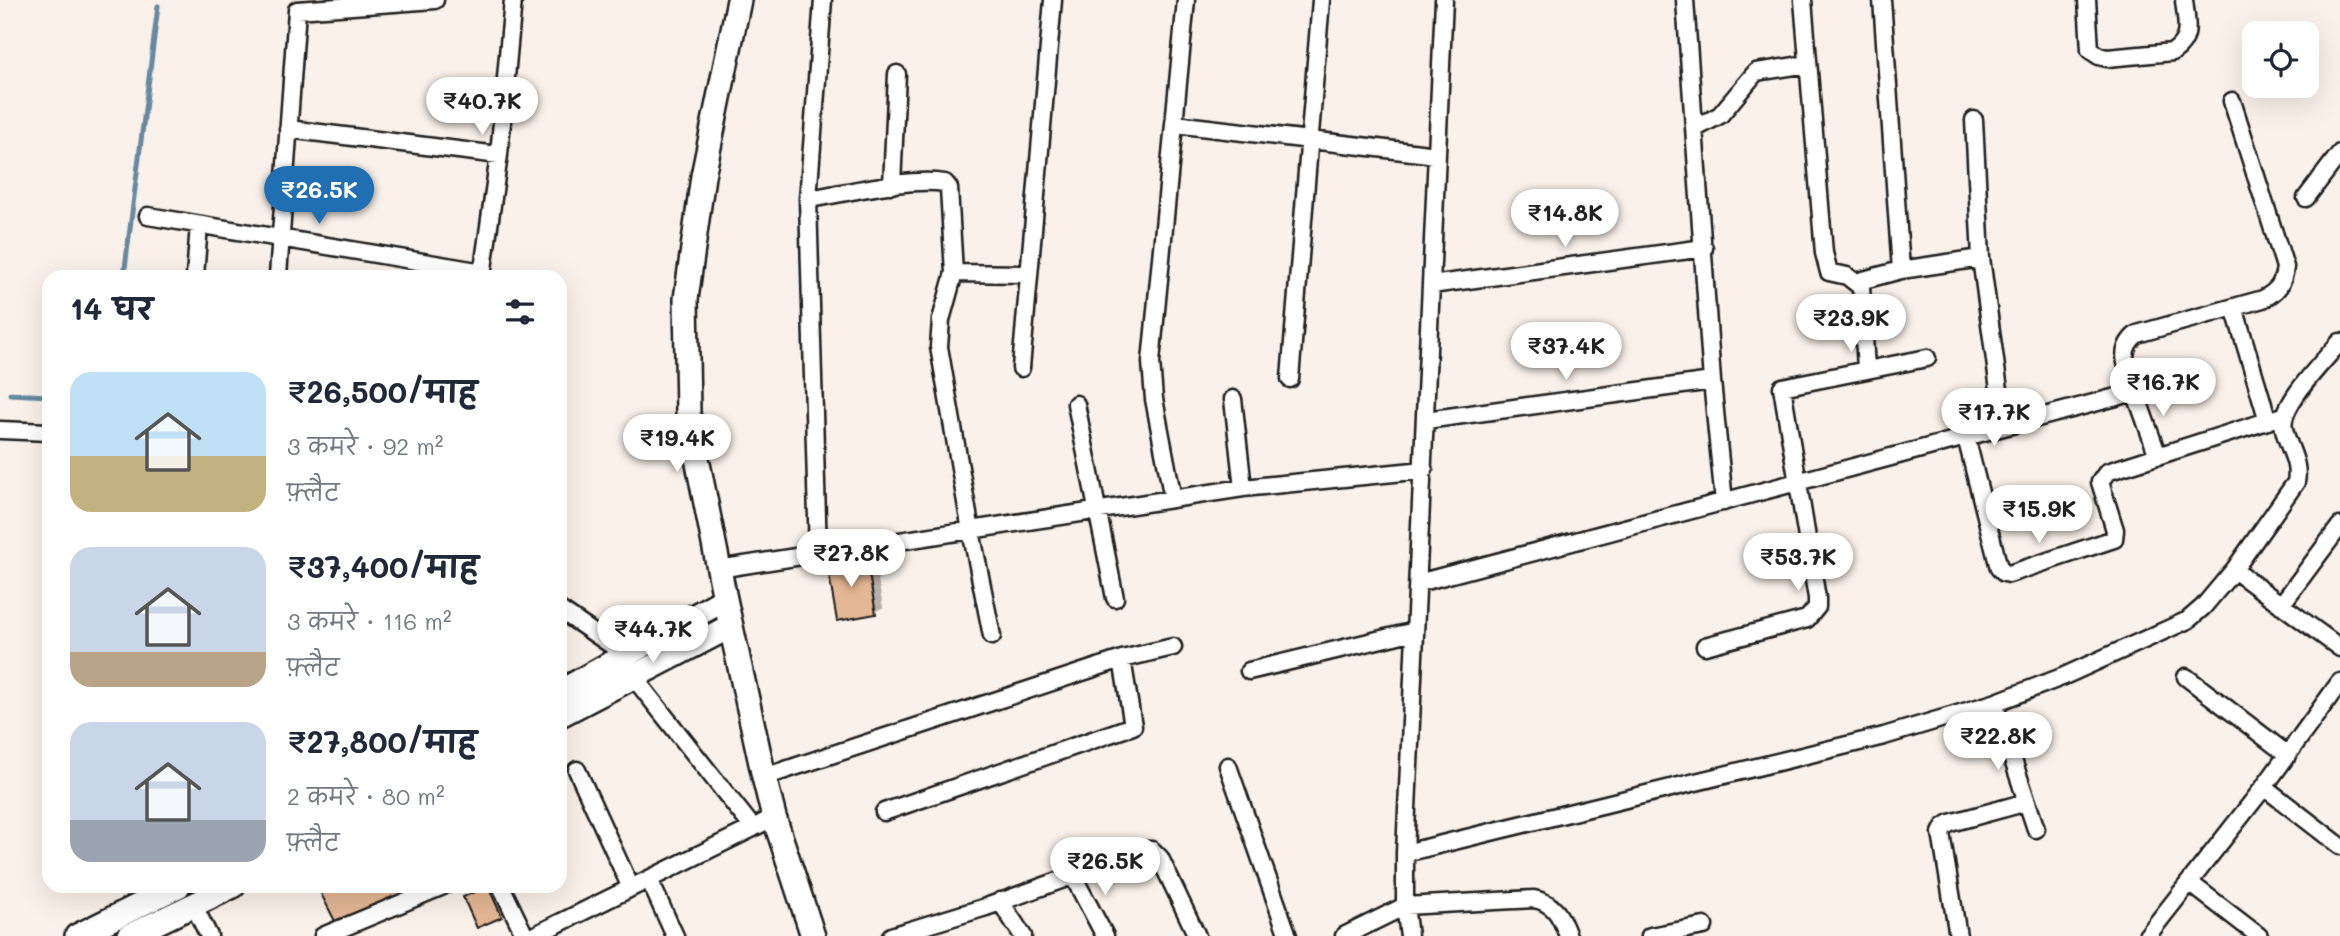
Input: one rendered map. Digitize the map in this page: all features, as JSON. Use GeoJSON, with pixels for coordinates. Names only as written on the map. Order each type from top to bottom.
{"type":"FeatureCollection","features":[{"type":"Feature","properties":{"kind":"main road"},"geometry":{"type":"LineString","coordinates":[[739,0],[703,176],[686,299],[688,413],[718,569],[764,777],[774,817],[813,936]]}},
{"type":"Feature","properties":{"kind":"main road"},"geometry":{"type":"LineString","coordinates":[[567,710],[725,600]]}},
{"type":"Feature","properties":{"kind":"main road"},"geometry":{"type":"LineString","coordinates":[[567,689],[731,626]]}},
{"type":"Feature","properties":{"kind":"main road"},"geometry":{"type":"LineString","coordinates":[[77,936],[164,893]]}},
{"type":"Feature","properties":{"kind":"main road"},"geometry":{"type":"LineString","coordinates":[[129,936],[219,893]]}},
{"type":"Feature","properties":{"kind":"street"},"geometry":{"type":"LineString","coordinates":[[278,270],[297,10],[435,0]]}},
{"type":"Feature","properties":{"kind":"street"},"geometry":{"type":"LineString","coordinates":[[484,270],[499,155],[513,0]]}},
{"type":"Feature","properties":{"kind":"street"},"geometry":{"type":"LineString","coordinates":[[818,554],[808,199],[824,0]]}},
{"type":"Feature","properties":{"kind":"street"},"geometry":{"type":"LineString","coordinates":[[1021,368],[1053,0]]}},
{"type":"Feature","properties":{"kind":"street"},"geometry":{"type":"LineString","coordinates":[[1173,499],[1154,399],[1152,362],[1186,0]]}},
{"type":"Feature","properties":{"kind":"street"},"geometry":{"type":"LineString","coordinates":[[1290,379],[1321,0]]}},
{"type":"Feature","properties":{"kind":"street"},"geometry":{"type":"LineString","coordinates":[[1409,936],[1405,906],[1405,853],[1444,0]]}},
{"type":"Feature","properties":{"kind":"street"},"geometry":{"type":"LineString","coordinates":[[1685,0],[1712,381],[1724,502]]}},
{"type":"Feature","properties":{"kind":"street"},"geometry":{"type":"LineString","coordinates":[[1803,0],[1826,266],[1829,272],[1847,276],[1861,287],[1866,369]]}},
{"type":"Feature","properties":{"kind":"street"},"geometry":{"type":"LineString","coordinates":[[1882,0],[1901,270]]}},
{"type":"Feature","properties":{"kind":"street"},"geometry":{"type":"LineString","coordinates":[[2087,0],[2090,50],[2107,58],[2173,52],[2182,46],[2186,39],[2184,0]]}},
{"type":"Feature","properties":{"kind":"street"},"geometry":{"type":"LineString","coordinates":[[1696,128],[1720,115],[1756,72],[1808,64]]}},
{"type":"Feature","properties":{"kind":"street"},"geometry":{"type":"LineString","coordinates":[[892,185],[897,74]]}},
{"type":"Feature","properties":{"kind":"street"},"geometry":{"type":"LineString","coordinates":[[2158,456],[2124,352],[2129,341],[2137,334],[2263,299],[2276,292],[2283,282],[2285,267],[2232,101]]}},
{"type":"Feature","properties":{"kind":"street"},"geometry":{"type":"LineString","coordinates":[[1974,120],[1982,258],[2004,426]]}},
{"type":"Feature","properties":{"kind":"street"},"geometry":{"type":"LineString","coordinates":[[1175,124],[1437,155]]}},
{"type":"Feature","properties":{"kind":"street"},"geometry":{"type":"LineString","coordinates":[[288,129],[499,155]]}},
{"type":"Feature","properties":{"kind":"street"},"geometry":{"type":"LineString","coordinates":[[2306,198],[2340,153]]}},
{"type":"Feature","properties":{"kind":"street"},"geometry":{"type":"LineString","coordinates":[[808,199],[935,181],[945,183],[949,188],[954,273],[941,320],[939,347],[992,636]]}},
{"type":"Feature","properties":{"kind":"street"},"geometry":{"type":"LineString","coordinates":[[148,216],[460,270]]}},
{"type":"Feature","properties":{"kind":"street"},"geometry":{"type":"LineString","coordinates":[[195,270],[199,225]]}},
{"type":"Feature","properties":{"kind":"street"},"geometry":{"type":"LineString","coordinates":[[1431,285],[1704,248]]}},
{"type":"Feature","properties":{"kind":"street"},"geometry":{"type":"LineString","coordinates":[[1856,282],[1901,270],[1982,258]]}},
{"type":"Feature","properties":{"kind":"street"},"geometry":{"type":"LineString","coordinates":[[954,273],[1028,274]]}},
{"type":"Feature","properties":{"kind":"street"},"geometry":{"type":"LineString","coordinates":[[1405,853],[1884,736],[1994,704],[2062,677],[2189,620],[2234,570],[2296,482],[2298,472],[2283,427],[2276,419],[2234,307]]}},
{"type":"Feature","properties":{"kind":"street"},"geometry":{"type":"LineString","coordinates":[[1966,437],[1999,568],[2009,574],[2114,540],[2115,530],[2102,490],[2102,477],[2107,472],[2276,419],[2340,342]]}},
{"type":"Feature","properties":{"kind":"street"},"geometry":{"type":"LineString","coordinates":[[1705,646],[1807,619],[1817,607],[1782,387],[1927,358]]}},
{"type":"Feature","properties":{"kind":"street"},"geometry":{"type":"LineString","coordinates":[[1426,420],[1712,381]]}},
{"type":"Feature","properties":{"kind":"street"},"geometry":{"type":"LineString","coordinates":[[1418,583],[2135,392]]}},
{"type":"Feature","properties":{"kind":"street"},"geometry":{"type":"LineString","coordinates":[[1233,399],[1243,488]]}},
{"type":"Feature","properties":{"kind":"street"},"geometry":{"type":"LineString","coordinates":[[1076,404],[1115,598]]}},
{"type":"Feature","properties":{"kind":"street"},"geometry":{"type":"LineString","coordinates":[[0,430],[42,432]]}},
{"type":"Feature","properties":{"kind":"street"},"geometry":{"type":"LineString","coordinates":[[718,569],[1243,488],[1424,470]]}},
{"type":"Feature","properties":{"kind":"street"},"geometry":{"type":"LineString","coordinates":[[2281,605],[2340,526]]}},
{"type":"Feature","properties":{"kind":"street"},"geometry":{"type":"LineString","coordinates":[[2234,570],[2340,649]]}},
{"type":"Feature","properties":{"kind":"street"},"geometry":{"type":"LineString","coordinates":[[567,616],[629,665],[752,828]]}},
{"type":"Feature","properties":{"kind":"street"},"geometry":{"type":"LineString","coordinates":[[1249,671],[1415,631]]}},
{"type":"Feature","properties":{"kind":"street"},"geometry":{"type":"LineString","coordinates":[[764,777],[1122,659],[1173,647]]}},
{"type":"Feature","properties":{"kind":"street"},"geometry":{"type":"LineString","coordinates":[[884,812],[1133,726],[1122,659]]}},
{"type":"Feature","properties":{"kind":"street"},"geometry":{"type":"LineString","coordinates":[[2186,677],[2288,755]]}},
{"type":"Feature","properties":{"kind":"street"},"geometry":{"type":"LineString","coordinates":[[2147,936],[2264,787],[2340,682]]}},
{"type":"Feature","properties":{"kind":"street"},"geometry":{"type":"LineString","coordinates":[[1994,704],[2036,830]]}},
{"type":"Feature","properties":{"kind":"street"},"geometry":{"type":"LineString","coordinates":[[1228,766],[1288,936]]}},
{"type":"Feature","properties":{"kind":"street"},"geometry":{"type":"LineString","coordinates":[[577,770],[631,888]]}},
{"type":"Feature","properties":{"kind":"street"},"geometry":{"type":"LineString","coordinates":[[2264,787],[2340,846]]}},
{"type":"Feature","properties":{"kind":"street"},"geometry":{"type":"LineString","coordinates":[[1958,936],[1941,833],[1944,827],[2027,802]]}},
{"type":"Feature","properties":{"kind":"street"},"geometry":{"type":"LineString","coordinates":[[533,936],[774,817]]}},
{"type":"Feature","properties":{"kind":"street"},"geometry":{"type":"LineString","coordinates":[[891,936],[1144,850],[1152,850],[1160,858],[1198,936]]}},
{"type":"Feature","properties":{"kind":"street"},"geometry":{"type":"LineString","coordinates":[[1073,876],[1105,936]]}},
{"type":"Feature","properties":{"kind":"street"},"geometry":{"type":"LineString","coordinates":[[649,879],[676,936]]}},
{"type":"Feature","properties":{"kind":"street"},"geometry":{"type":"LineString","coordinates":[[2190,883],[2259,936]]}},
{"type":"Feature","properties":{"kind":"street"},"geometry":{"type":"LineString","coordinates":[[323,936],[426,893]]}},
{"type":"Feature","properties":{"kind":"street"},"geometry":{"type":"LineString","coordinates":[[505,893],[525,936]]}},
{"type":"Feature","properties":{"kind":"street"},"geometry":{"type":"LineString","coordinates":[[1344,936],[1405,906],[1534,898],[1552,906],[1560,914],[1568,936]]}},
{"type":"Feature","properties":{"kind":"street"},"geometry":{"type":"LineString","coordinates":[[1000,901],[1023,936]]}},
{"type":"Feature","properties":{"kind":"street"},"geometry":{"type":"LineString","coordinates":[[194,906],[209,936]]}},
{"type":"Feature","properties":{"kind":"street"},"geometry":{"type":"LineString","coordinates":[[1650,936],[1704,926]]}},
{"type":"Feature","properties":{"kind":"building"},"geometry":{"type":"Polygon","coordinates":[[[866,557],[876,614],[837,621],[827,563],[866,557]]]}},
{"type":"Feature","properties":{"kind":"building"},"geometry":{"type":"Polygon","coordinates":[[[321,893],[405,893],[338,927],[321,893]]]}},
{"type":"Feature","properties":{"kind":"building"},"geometry":{"type":"Polygon","coordinates":[[[472,893],[491,893],[502,917],[477,928],[463,897],[472,893]]]}},
{"type":"Feature","properties":{"kind":"waterway"},"geometry":{"type":"LineString","coordinates":[[125,270],[158,6]]}},
{"type":"Feature","properties":{"kind":"waterway"},"geometry":{"type":"LineString","coordinates":[[10,394],[42,396]]}}]}
